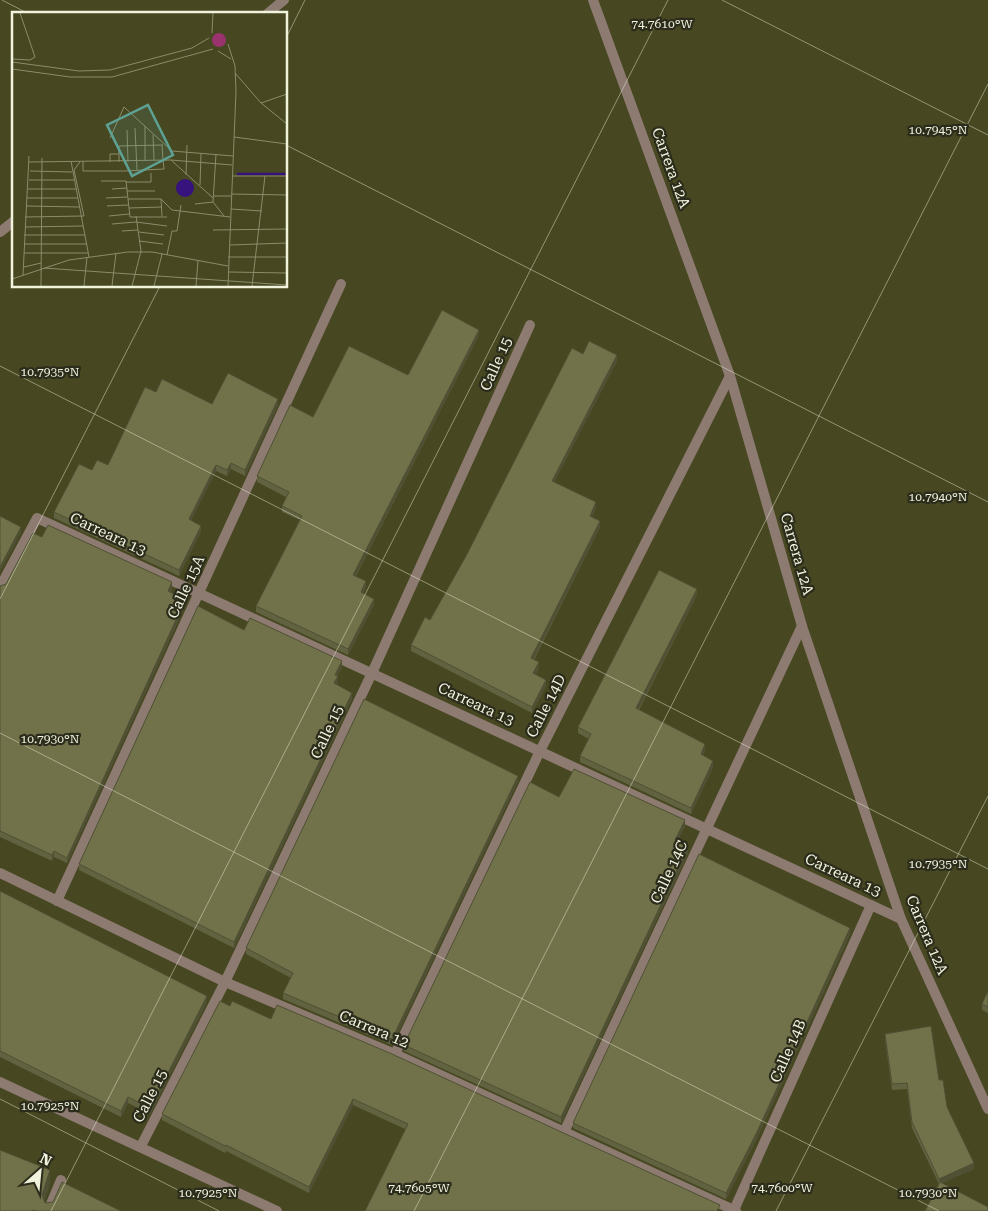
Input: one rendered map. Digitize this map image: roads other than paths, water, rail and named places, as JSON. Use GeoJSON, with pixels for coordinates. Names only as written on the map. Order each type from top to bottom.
{"type":"FeatureCollection","features":[{"type":"Feature","properties":{"kind":"street"},"geometry":{"type":"LineString","coordinates":[[269,12],[284,0]]}},
{"type":"Feature","properties":{"kind":"street","name":"Carrera 12A"},"geometry":{"type":"LineString","coordinates":[[593,0],[730,376],[802,626],[901,919],[988,1110]]}},
{"type":"Feature","properties":{"kind":"street"},"geometry":{"type":"LineString","coordinates":[[0,232],[12,223]]}},
{"type":"Feature","properties":{"kind":"street","name":"Calle 15A"},"geometry":{"type":"LineString","coordinates":[[57,901],[341,284]]}},
{"type":"Feature","properties":{"kind":"street","name":"Calle 15"},"geometry":{"type":"LineString","coordinates":[[141,1146],[226,982],[372,673],[530,325]]}},
{"type":"Feature","properties":{"kind":"street","name":"Calle 14D"},"geometry":{"type":"LineString","coordinates":[[395,1054],[540,751],[730,376]]}},
{"type":"Feature","properties":{"kind":"street","name":"Carreara 13"},"geometry":{"type":"LineString","coordinates":[[0,587],[37,518],[901,919]]}},
{"type":"Feature","properties":{"kind":"street","name":"Calle 14C"},"geometry":{"type":"LineString","coordinates":[[564,1132],[802,626]]}},
{"type":"Feature","properties":{"kind":"street","name":"Carrera 12"},"geometry":{"type":"LineString","coordinates":[[0,873],[226,982],[395,1054],[735,1210]]}},
{"type":"Feature","properties":{"kind":"street","name":"Calle 14B"},"geometry":{"type":"LineString","coordinates":[[735,1210],[871,905]]}},
{"type":"Feature","properties":{"kind":"street"},"geometry":{"type":"LineString","coordinates":[[0,1082],[141,1146],[277,1211]]}},
{"type":"Feature","properties":{"kind":"street"},"geometry":{"type":"LineString","coordinates":[[48,1211],[61,1180]]}}]}
